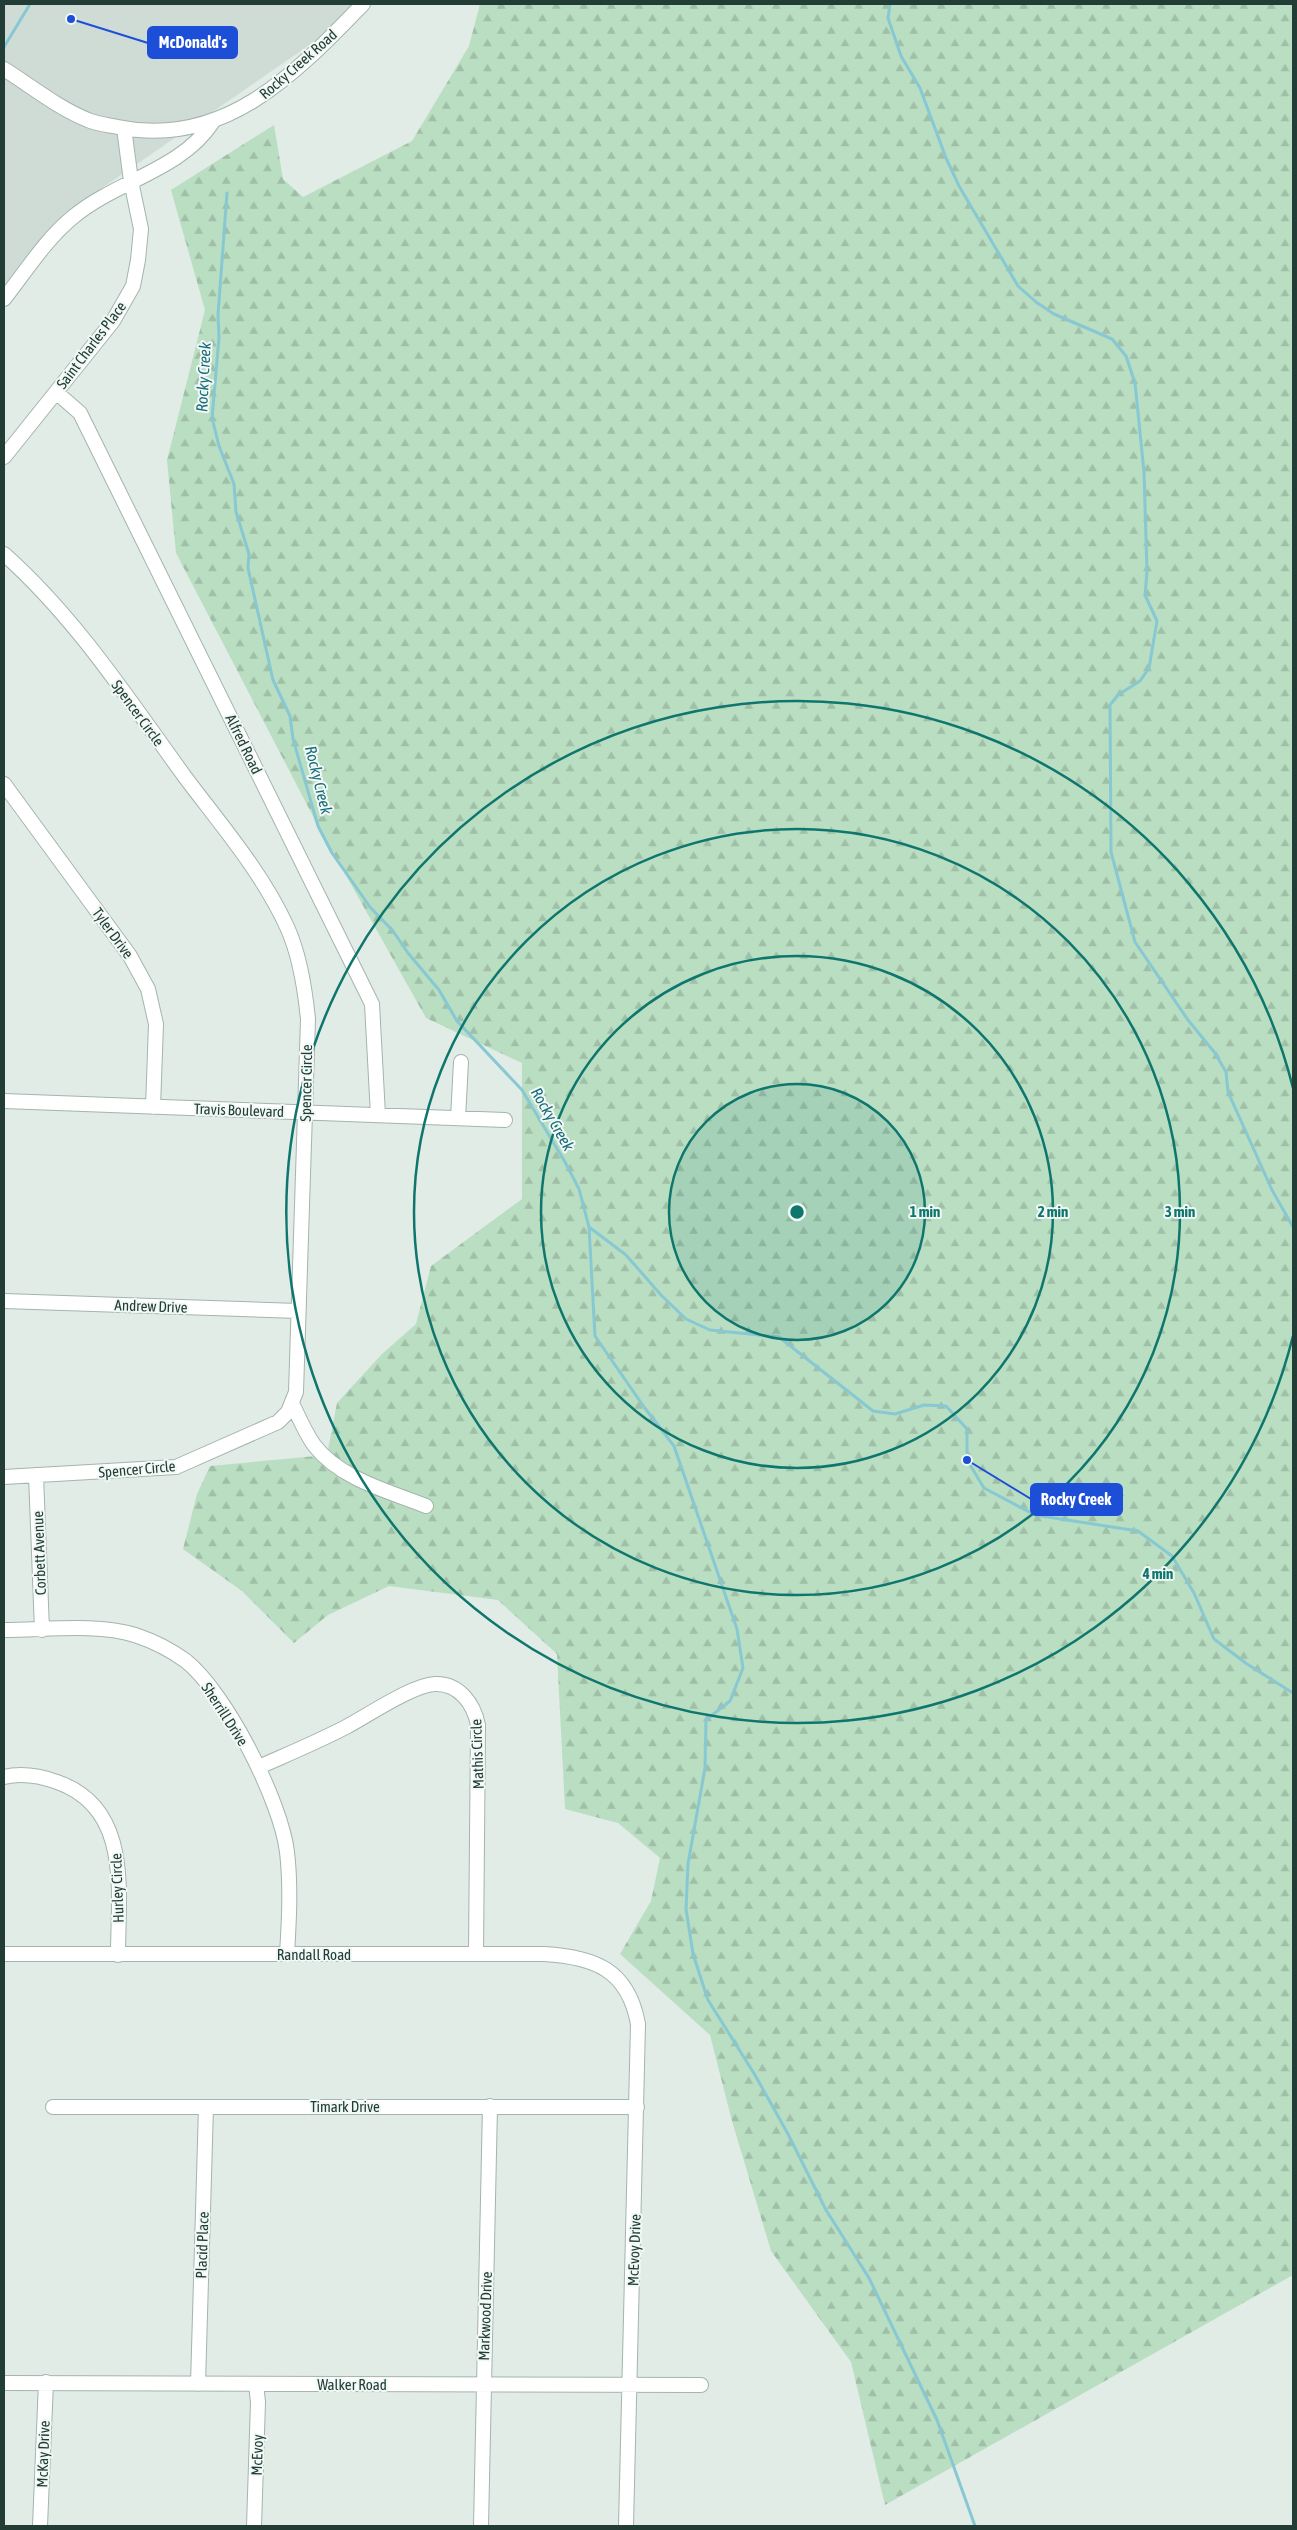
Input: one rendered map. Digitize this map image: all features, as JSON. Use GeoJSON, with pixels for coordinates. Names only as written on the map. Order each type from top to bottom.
{"type":"FeatureCollection","features":[{"type":"Feature","properties":{"kind":"street","name":"Rocky Creek Road"},"geometry":{"type":"LineString","coordinates":[[4,69],[82,117],[124,128],[136,131],[163,130],[212,123],[240,110],[270,91],[363,4]]}},
{"type":"Feature","properties":{"kind":"street"},"geometry":{"type":"LineString","coordinates":[[4,299],[56,234],[74,216],[113,190],[192,146],[212,123]]}},
{"type":"Feature","properties":{"kind":"street","name":"Saint Charles Place"},"geometry":{"type":"LineString","coordinates":[[4,457],[113,320],[133,286],[141,229],[130,181],[124,128]]}},
{"type":"Feature","properties":{"kind":"street","name":"Alfred Road"},"geometry":{"type":"LineString","coordinates":[[56,392],[80,413],[372,1004],[378,1115]]}},
{"type":"Feature","properties":{"kind":"street","name":"Spencer Circle"},"geometry":{"type":"LineString","coordinates":[[4,554],[41,588],[81,636],[267,888],[288,928],[306,996],[308,1019],[296,1392],[283,1419],[176,1467],[4,1477]]}},
{"type":"Feature","properties":{"kind":"street","name":"Tyler Drive"},"geometry":{"type":"LineString","coordinates":[[4,784],[130,956],[148,989],[156,1024],[153,1107]]}},
{"type":"Feature","properties":{"kind":"street"},"geometry":{"type":"LineString","coordinates":[[458,1118],[461,1062]]}},
{"type":"Feature","properties":{"kind":"street","name":"Travis Boulevard"},"geometry":{"type":"LineString","coordinates":[[4,1101],[505,1120]]}},
{"type":"Feature","properties":{"kind":"street","name":"Andrew Drive"},"geometry":{"type":"LineString","coordinates":[[4,1301],[298,1311]]}},
{"type":"Feature","properties":{"kind":"street"},"geometry":{"type":"LineString","coordinates":[[292,1403],[314,1445],[336,1466],[348,1474],[426,1506]]}},
{"type":"Feature","properties":{"kind":"street","name":"Corbett Avenue"},"geometry":{"type":"LineString","coordinates":[[36,1475],[42,1630]]}},
{"type":"Feature","properties":{"kind":"street","name":"Sherrill Drive"},"geometry":{"type":"LineString","coordinates":[[4,1630],[106,1630],[125,1633],[167,1649],[186,1662],[207,1683],[259,1767],[275,1809],[287,1852],[287,1954]]}},
{"type":"Feature","properties":{"kind":"street","name":"Mathis Circle"},"geometry":{"type":"LineString","coordinates":[[259,1767],[324,1738],[424,1687],[441,1685],[459,1692],[475,1712],[478,1725],[476,1954]]}},
{"type":"Feature","properties":{"kind":"street","name":"Hurley Circle"},"geometry":{"type":"LineString","coordinates":[[4,1777],[38,1777],[66,1785],[90,1803],[104,1821],[118,1856],[118,1955]]}},
{"type":"Feature","properties":{"kind":"street","name":"Randall Road"},"geometry":{"type":"LineString","coordinates":[[4,1954],[476,1954],[576,1956],[603,1967],[618,1980]]}},
{"type":"Feature","properties":{"kind":"street","name":"McEvoy Drive"},"geometry":{"type":"LineString","coordinates":[[618,1980],[632,1998],[638,2024],[626,2526]]}},
{"type":"Feature","properties":{"kind":"street","name":"Markwood Drive"},"geometry":{"type":"LineString","coordinates":[[480,2526],[490,2106]]}},
{"type":"Feature","properties":{"kind":"street","name":"Timark Drive"},"geometry":{"type":"LineString","coordinates":[[53,2107],[637,2107]]}},
{"type":"Feature","properties":{"kind":"street","name":"Placid Place"},"geometry":{"type":"LineString","coordinates":[[198,2384],[206,2107]]}},
{"type":"Feature","properties":{"kind":"street","name":"Walker Road"},"geometry":{"type":"LineString","coordinates":[[4,2382],[198,2384],[630,2383],[701,2385]]}},
{"type":"Feature","properties":{"kind":"street","name":"McKay Drive"},"geometry":{"type":"LineString","coordinates":[[40,2526],[46,2382]]}},
{"type":"Feature","properties":{"kind":"street","name":"McEvoy"},"geometry":{"type":"LineString","coordinates":[[254,2526],[258,2402],[256,2384]]}},
{"type":"Feature","properties":{"kind":"shaded area"},"geometry":{"type":"Polygon","coordinates":[[[4,4],[369,4],[63,215],[4,289],[4,4]]]}},
{"type":"Feature","properties":{"kind":"green space"},"geometry":{"type":"Polygon","coordinates":[[[480,4],[1293,4],[1293,2275],[885,2505],[851,2362],[771,2251],[732,2121],[710,2035],[620,1954],[651,1901],[660,1858],[618,1823],[565,1809],[557,1654],[498,1600],[389,1586],[328,1615],[294,1643],[242,1591],[183,1549],[197,1494],[210,1466],[327,1455],[337,1403],[382,1354],[416,1324],[431,1266],[522,1199],[522,1063],[426,1018],[316,822],[176,553],[167,460],[205,310],[171,190],[274,125],[283,179],[303,197],[412,141],[469,46],[480,4]]]}},
{"type":"Feature","properties":{"kind":"waterway"},"geometry":{"type":"LineString","coordinates":[[4,47],[30,4]]}},
{"type":"Feature","properties":{"kind":"waterway"},"geometry":{"type":"LineString","coordinates":[[890,4],[888,18],[901,56],[920,88],[946,158],[959,186],[1018,286],[1036,302],[1054,314],[1112,339],[1126,356],[1135,383],[1144,472],[1147,572],[1145,595],[1157,621],[1149,668],[1140,681],[1118,695],[1110,705],[1111,852],[1135,942],[1188,1020],[1215,1053],[1226,1072],[1228,1092],[1272,1190],[1293,1227]]}},
{"type":"Feature","properties":{"kind":"waterway"},"geometry":{"type":"LineString","coordinates":[[227,193],[218,315],[219,338],[212,418],[219,446],[234,484],[236,512],[249,554],[248,568],[273,680],[290,716],[293,739],[318,826],[332,853],[370,907],[393,931],[408,953],[439,990],[457,1021],[522,1090],[579,1189],[589,1227],[595,1336],[644,1407],[674,1446],[737,1629],[743,1668],[730,1701],[706,1720],[705,1768],[688,1864],[686,1909],[693,1954],[708,2000],[755,2075],[788,2134],[826,2210],[869,2278],[937,2420],[975,2526]]}},
{"type":"Feature","properties":{"kind":"waterway","name":"Rocky Creek"},"geometry":{"type":"LineString","coordinates":[[589,1227],[626,1255],[661,1295],[686,1319],[710,1330],[779,1337],[873,1411],[895,1414],[924,1405],[946,1406],[967,1429],[967,1460],[984,1488],[1035,1515],[1138,1531],[1172,1556],[1194,1593],[1214,1639],[1247,1664],[1293,1693]]}},
{"type":"Feature","properties":{"kind":"place","name":"McDonald's"},"geometry":{"type":"Point","coordinates":[71,19]}},
{"type":"Feature","properties":{"kind":"place","name":"Rocky Creek"},"geometry":{"type":"Point","coordinates":[967,1460]}}]}
